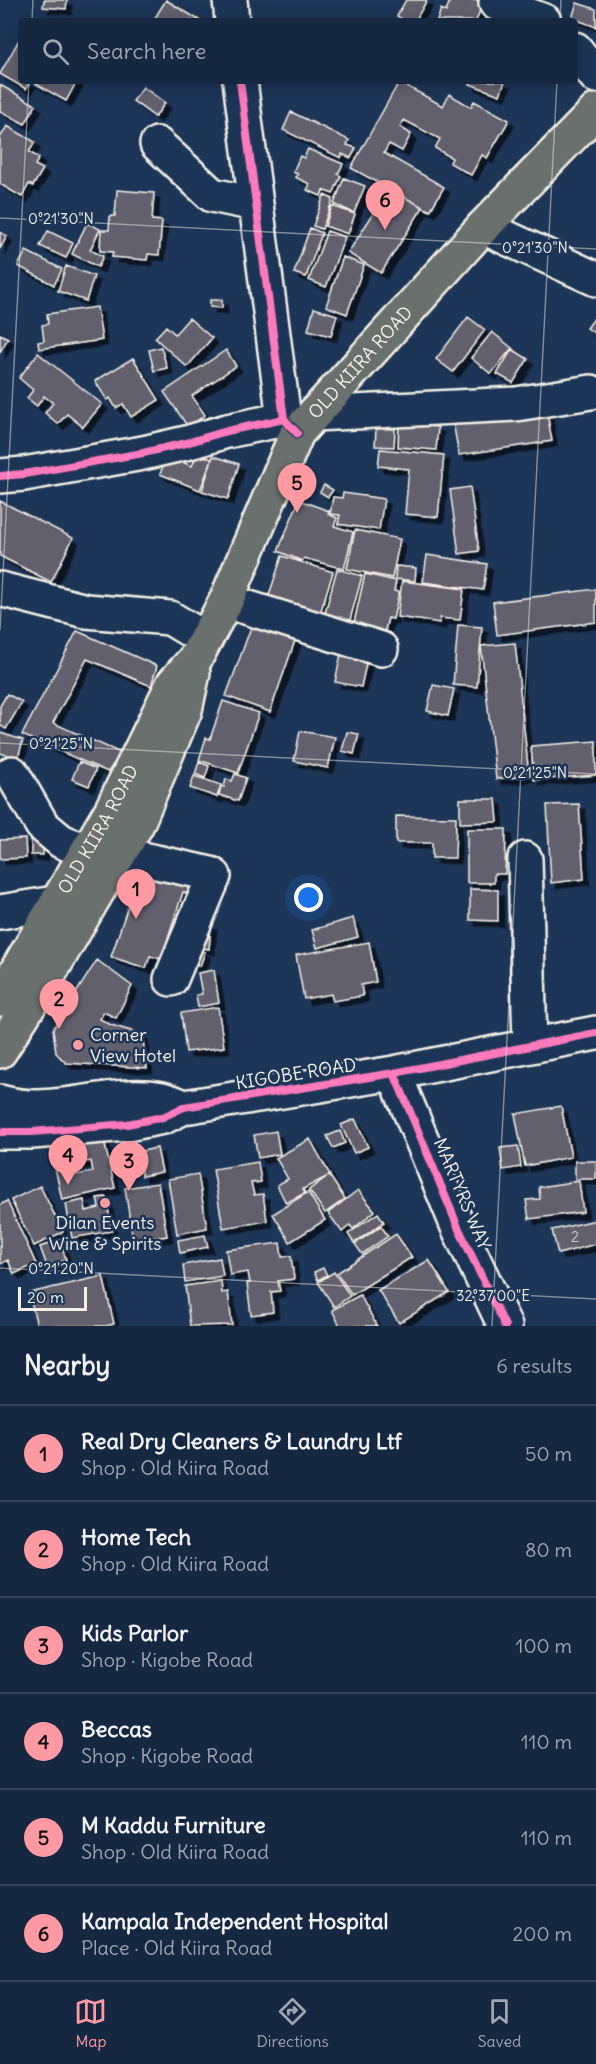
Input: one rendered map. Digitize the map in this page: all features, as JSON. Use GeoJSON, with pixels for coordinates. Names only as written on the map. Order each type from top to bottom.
{"type":"FeatureCollection","features":[{"type":"Feature","properties":{"kind":"main road","name":"OLD KIIRA ROAD"},"geometry":{"type":"LineString","coordinates":[[0,1051],[24,1015],[104,853],[111,811],[173,684],[200,649],[226,601],[298,422],[596,111]]}},
{"type":"Feature","properties":{"kind":"main road","name":"OLD KIIRA ROAD"},"geometry":{"type":"LineString","coordinates":[[0,999],[55,903],[104,853]]}},
{"type":"Feature","properties":{"kind":"street"},"geometry":{"type":"LineString","coordinates":[[230,0],[232,18]]}},
{"type":"Feature","properties":{"kind":"street"},"geometry":{"type":"LineString","coordinates":[[496,3],[536,18]]}},
{"type":"Feature","properties":{"kind":"street"},"geometry":{"type":"LineString","coordinates":[[578,53],[596,76]]}},
{"type":"Feature","properties":{"kind":"street"},"geometry":{"type":"LineString","coordinates":[[240,84],[255,204],[298,422]]}},
{"type":"Feature","properties":{"kind":"street"},"geometry":{"type":"LineString","coordinates":[[157,144],[212,195],[255,204]]}},
{"type":"Feature","properties":{"kind":"street"},"geometry":{"type":"LineString","coordinates":[[483,227],[596,279]]}},
{"type":"Feature","properties":{"kind":"street"},"geometry":{"type":"LineString","coordinates":[[0,476],[24,474],[143,453],[227,431],[298,422],[516,404],[591,392]]}},
{"type":"Feature","properties":{"kind":"street"},"geometry":{"type":"LineString","coordinates":[[0,589],[86,610],[170,618],[200,649]]}},
{"type":"Feature","properties":{"kind":"street"},"geometry":{"type":"LineString","coordinates":[[226,601],[381,649]]}},
{"type":"Feature","properties":{"kind":"street"},"geometry":{"type":"LineString","coordinates":[[12,773],[42,825],[61,840],[104,853],[214,876],[171,979]]}},
{"type":"Feature","properties":{"kind":"street"},"geometry":{"type":"LineString","coordinates":[[525,859],[541,1044]]}},
{"type":"Feature","properties":{"kind":"street"},"geometry":{"type":"LineString","coordinates":[[0,912],[55,903]]}},
{"type":"Feature","properties":{"kind":"street"},"geometry":{"type":"LineString","coordinates":[[541,1044],[546,912]]}},
{"type":"Feature","properties":{"kind":"street","name":"KIGOBE ROAD"},"geometry":{"type":"LineString","coordinates":[[0,1132],[32,1132],[127,1124],[163,1117],[184,1107],[394,1073],[596,1033]]}},
{"type":"Feature","properties":{"kind":"street","name":"MARTYRS WAY"},"geometry":{"type":"LineString","coordinates":[[394,1073],[458,1227],[504,1326]]}},
{"type":"Feature","properties":{"kind":"street","name":"KIGOBE ROAD"},"geometry":{"type":"LineString","coordinates":[[0,1102],[41,1107],[142,1098],[163,1099],[184,1107]]}},
{"type":"Feature","properties":{"kind":"building"},"geometry":{"type":"Polygon","coordinates":[[[44,0],[67,0],[66,9],[43,7],[44,0]]]}},
{"type":"Feature","properties":{"kind":"building"},"geometry":{"type":"Polygon","coordinates":[[[166,0],[196,18],[155,18],[166,0]]]}},
{"type":"Feature","properties":{"kind":"building"},"geometry":{"type":"Polygon","coordinates":[[[406,0],[427,0],[417,18],[397,16],[406,0]]]}},
{"type":"Feature","properties":{"kind":"building"},"geometry":{"type":"Polygon","coordinates":[[[450,0],[484,0],[477,18],[438,18],[441,9],[446,12],[450,0]]]}},
{"type":"Feature","properties":{"kind":"building"},"geometry":{"type":"Polygon","coordinates":[[[577,3],[596,9],[596,27],[578,20],[578,18],[572,18],[577,3]]]}},
{"type":"Feature","properties":{"kind":"building"},"geometry":{"type":"Polygon","coordinates":[[[18,42],[18,84],[28,84],[26,89],[0,74],[18,42]]]}},
{"type":"Feature","properties":{"kind":"building"},"geometry":{"type":"Polygon","coordinates":[[[36,84],[75,84],[66,101],[36,84]]]}},
{"type":"Feature","properties":{"kind":"building"},"geometry":{"type":"Polygon","coordinates":[[[398,84],[403,84],[443,106],[449,94],[471,107],[474,101],[509,120],[487,158],[482,155],[471,175],[450,163],[452,158],[435,148],[440,139],[404,120],[400,127],[411,134],[402,151],[389,144],[384,153],[444,187],[430,211],[351,168],[398,84]]]}},
{"type":"Feature","properties":{"kind":"building"},"geometry":{"type":"Polygon","coordinates":[[[470,84],[504,84],[500,95],[470,84]]]}},
{"type":"Feature","properties":{"kind":"building"},"geometry":{"type":"Polygon","coordinates":[[[0,85],[36,105],[25,124],[0,111],[0,85]]]}},
{"type":"Feature","properties":{"kind":"building"},"geometry":{"type":"Polygon","coordinates":[[[143,87],[165,103],[155,117],[133,101],[143,87]]]}},
{"type":"Feature","properties":{"kind":"building"},"geometry":{"type":"Polygon","coordinates":[[[291,112],[349,140],[347,145],[356,148],[351,158],[342,154],[341,158],[283,130],[291,112]]]}},
{"type":"Feature","properties":{"kind":"building"},"geometry":{"type":"Polygon","coordinates":[[[7,126],[35,142],[29,152],[39,158],[35,165],[43,169],[33,186],[29,184],[22,197],[0,184],[0,138],[7,126]]]}},
{"type":"Feature","properties":{"kind":"building"},"geometry":{"type":"Polygon","coordinates":[[[308,149],[343,164],[338,174],[341,176],[333,194],[323,190],[321,196],[307,190],[310,184],[295,177],[298,174],[293,172],[300,156],[304,158],[308,149]]]}},
{"type":"Feature","properties":{"kind":"building"},"geometry":{"type":"Polygon","coordinates":[[[344,178],[365,186],[354,213],[334,204],[344,178]]]}},
{"type":"Feature","properties":{"kind":"building"},"geometry":{"type":"Polygon","coordinates":[[[389,189],[423,207],[381,273],[348,253],[389,189]]]}},
{"type":"Feature","properties":{"kind":"building"},"geometry":{"type":"Polygon","coordinates":[[[117,190],[154,193],[152,220],[162,221],[159,255],[148,254],[147,260],[112,257],[113,252],[100,251],[101,230],[109,230],[110,216],[115,216],[117,190]]]}},
{"type":"Feature","properties":{"kind":"building"},"geometry":{"type":"Polygon","coordinates":[[[324,195],[333,199],[322,229],[313,226],[324,195]]]}},
{"type":"Feature","properties":{"kind":"building"},"geometry":{"type":"Polygon","coordinates":[[[332,206],[355,214],[348,234],[325,226],[332,206]]]}},
{"type":"Feature","properties":{"kind":"building"},"geometry":{"type":"Polygon","coordinates":[[[87,223],[100,229],[90,250],[103,256],[98,267],[72,254],[87,223]]]}},
{"type":"Feature","properties":{"kind":"building"},"geometry":{"type":"Polygon","coordinates":[[[310,228],[322,233],[306,277],[294,273],[310,228]]]}},
{"type":"Feature","properties":{"kind":"building"},"geometry":{"type":"Polygon","coordinates":[[[48,231],[73,243],[66,258],[40,246],[48,231]]]}},
{"type":"Feature","properties":{"kind":"building"},"geometry":{"type":"Polygon","coordinates":[[[327,231],[345,237],[326,287],[309,280],[327,231]]]}},
{"type":"Feature","properties":{"kind":"building"},"geometry":{"type":"Polygon","coordinates":[[[0,232],[7,236],[0,249],[0,232]]]}},
{"type":"Feature","properties":{"kind":"building"},"geometry":{"type":"Polygon","coordinates":[[[26,251],[62,269],[54,285],[18,266],[26,251]]]}},
{"type":"Feature","properties":{"kind":"building"},"geometry":{"type":"Polygon","coordinates":[[[343,257],[364,265],[347,314],[326,306],[343,257]]]}},
{"type":"Feature","properties":{"kind":"building"},"geometry":{"type":"Polygon","coordinates":[[[66,266],[94,276],[86,301],[58,291],[66,266]]]}},
{"type":"Feature","properties":{"kind":"building"},"geometry":{"type":"Polygon","coordinates":[[[210,300],[222,300],[222,308],[210,307],[210,300]]]}},
{"type":"Feature","properties":{"kind":"building"},"geometry":{"type":"Polygon","coordinates":[[[97,307],[102,340],[39,349],[38,342],[44,341],[42,325],[48,324],[47,314],[97,307]]]}},
{"type":"Feature","properties":{"kind":"building"},"geometry":{"type":"Polygon","coordinates":[[[314,308],[337,315],[331,336],[308,330],[314,308]]]}},
{"type":"Feature","properties":{"kind":"building"},"geometry":{"type":"Polygon","coordinates":[[[596,316],[596,334],[587,328],[596,316]]]}},
{"type":"Feature","properties":{"kind":"building"},"geometry":{"type":"Polygon","coordinates":[[[468,317],[485,330],[453,372],[436,359],[468,317]]]}},
{"type":"Feature","properties":{"kind":"building"},"geometry":{"type":"Polygon","coordinates":[[[189,318],[212,338],[187,367],[155,338],[166,326],[175,334],[189,318]]]}},
{"type":"Feature","properties":{"kind":"building"},"geometry":{"type":"Polygon","coordinates":[[[492,332],[512,348],[491,374],[471,358],[492,332]]]}},
{"type":"Feature","properties":{"kind":"building"},"geometry":{"type":"Polygon","coordinates":[[[0,334],[8,338],[0,352],[0,334]]]}},
{"type":"Feature","properties":{"kind":"building"},"geometry":{"type":"Polygon","coordinates":[[[161,347],[167,368],[154,371],[149,350],[161,347]]]}},
{"type":"Feature","properties":{"kind":"building"},"geometry":{"type":"Polygon","coordinates":[[[512,349],[528,359],[513,383],[497,374],[512,349]]]}},
{"type":"Feature","properties":{"kind":"building"},"geometry":{"type":"Polygon","coordinates":[[[226,350],[236,366],[192,396],[205,415],[188,427],[164,392],[226,350]]]}},
{"type":"Feature","properties":{"kind":"building"},"geometry":{"type":"Polygon","coordinates":[[[38,353],[102,404],[83,427],[67,414],[58,424],[45,413],[53,403],[44,396],[37,406],[27,398],[33,390],[19,378],[38,353]]]}},
{"type":"Feature","properties":{"kind":"building"},"geometry":{"type":"Polygon","coordinates":[[[133,358],[159,400],[131,417],[123,404],[116,408],[110,398],[107,400],[95,381],[133,358]]]}},
{"type":"Feature","properties":{"kind":"building"},"geometry":{"type":"Polygon","coordinates":[[[546,407],[552,441],[459,455],[453,422],[546,407]]]}},
{"type":"Feature","properties":{"kind":"building"},"geometry":{"type":"Polygon","coordinates":[[[399,424],[438,427],[436,450],[398,447],[399,424]]]}},
{"type":"Feature","properties":{"kind":"building"},"geometry":{"type":"Polygon","coordinates":[[[376,428],[395,429],[394,447],[375,446],[376,428]]]}},
{"type":"Feature","properties":{"kind":"building"},"geometry":{"type":"Polygon","coordinates":[[[380,449],[444,455],[438,517],[405,514],[409,469],[378,466],[380,449]]]}},
{"type":"Feature","properties":{"kind":"building"},"geometry":{"type":"Polygon","coordinates":[[[197,453],[212,459],[200,490],[160,474],[167,456],[192,466],[197,453]]]}},
{"type":"Feature","properties":{"kind":"building"},"geometry":{"type":"Polygon","coordinates":[[[213,456],[239,464],[228,499],[202,491],[213,456]]]}},
{"type":"Feature","properties":{"kind":"building"},"geometry":{"type":"Polygon","coordinates":[[[324,485],[333,490],[328,497],[320,492],[324,485]]]}},
{"type":"Feature","properties":{"kind":"building"},"geometry":{"type":"Polygon","coordinates":[[[470,487],[479,551],[459,554],[450,490],[470,487]]]}},
{"type":"Feature","properties":{"kind":"building"},"geometry":{"type":"Polygon","coordinates":[[[343,493],[384,499],[379,530],[338,524],[340,515],[330,514],[333,497],[342,498],[343,493]]]}},
{"type":"Feature","properties":{"kind":"building"},"geometry":{"type":"Polygon","coordinates":[[[299,500],[329,511],[328,514],[337,518],[334,526],[353,532],[344,569],[304,558],[302,561],[278,551],[299,500]]]}},
{"type":"Feature","properties":{"kind":"building"},"geometry":{"type":"Polygon","coordinates":[[[0,501],[73,538],[51,582],[0,556],[0,501]]]}},
{"type":"Feature","properties":{"kind":"building"},"geometry":{"type":"Polygon","coordinates":[[[355,530],[400,539],[392,578],[347,569],[355,530]]]}},
{"type":"Feature","properties":{"kind":"building"},"geometry":{"type":"Polygon","coordinates":[[[427,555],[487,564],[483,590],[423,582],[427,555]]]}},
{"type":"Feature","properties":{"kind":"building"},"geometry":{"type":"Polygon","coordinates":[[[282,556],[333,572],[317,623],[265,607],[282,556]]]}},
{"type":"Feature","properties":{"kind":"building"},"geometry":{"type":"Polygon","coordinates":[[[396,566],[416,568],[415,581],[395,579],[396,566]]]}},
{"type":"Feature","properties":{"kind":"building"},"geometry":{"type":"Polygon","coordinates":[[[337,569],[362,576],[347,631],[322,624],[337,569]]]}},
{"type":"Feature","properties":{"kind":"building"},"geometry":{"type":"Polygon","coordinates":[[[365,574],[396,581],[394,591],[399,592],[393,619],[388,618],[382,643],[351,636],[365,574]]]}},
{"type":"Feature","properties":{"kind":"building"},"geometry":{"type":"Polygon","coordinates":[[[402,581],[464,589],[460,620],[440,618],[440,623],[397,617],[402,581]]]}},
{"type":"Feature","properties":{"kind":"building"},"geometry":{"type":"Polygon","coordinates":[[[596,589],[596,622],[497,635],[493,602],[596,589]]]}},
{"type":"Feature","properties":{"kind":"building"},"geometry":{"type":"Polygon","coordinates":[[[254,619],[297,635],[270,712],[226,696],[254,619]]]}},
{"type":"Feature","properties":{"kind":"building"},"geometry":{"type":"Polygon","coordinates":[[[458,625],[482,627],[477,687],[453,685],[458,625]]]}},
{"type":"Feature","properties":{"kind":"building"},"geometry":{"type":"Polygon","coordinates":[[[77,631],[157,666],[151,686],[87,659],[53,723],[121,753],[108,772],[22,735],[77,631]]]}},
{"type":"Feature","properties":{"kind":"building"},"geometry":{"type":"Polygon","coordinates":[[[515,643],[529,776],[496,779],[481,646],[515,643]]]}},
{"type":"Feature","properties":{"kind":"building"},"geometry":{"type":"Polygon","coordinates":[[[342,649],[368,655],[361,687],[335,682],[342,649]]]}},
{"type":"Feature","properties":{"kind":"building"},"geometry":{"type":"Polygon","coordinates":[[[433,685],[454,689],[448,716],[427,711],[433,685]]]}},
{"type":"Feature","properties":{"kind":"building"},"geometry":{"type":"Polygon","coordinates":[[[7,694],[22,702],[6,729],[0,725],[0,706],[7,694]]]}},
{"type":"Feature","properties":{"kind":"building"},"geometry":{"type":"Polygon","coordinates":[[[223,701],[259,713],[238,773],[199,760],[206,738],[210,739],[223,701]]]}},
{"type":"Feature","properties":{"kind":"building"},"geometry":{"type":"Polygon","coordinates":[[[300,731],[335,737],[328,768],[294,761],[300,731]]]}},
{"type":"Feature","properties":{"kind":"building"},"geometry":{"type":"Polygon","coordinates":[[[347,732],[359,734],[354,754],[342,751],[347,732]]]}},
{"type":"Feature","properties":{"kind":"building"},"geometry":{"type":"Polygon","coordinates":[[[0,733],[23,740],[18,758],[0,753],[0,733]]]}},
{"type":"Feature","properties":{"kind":"building"},"geometry":{"type":"Polygon","coordinates":[[[596,741],[596,775],[534,780],[531,746],[596,741]]]}},
{"type":"Feature","properties":{"kind":"building"},"geometry":{"type":"Polygon","coordinates":[[[79,762],[96,769],[89,786],[72,779],[79,762]]]}},
{"type":"Feature","properties":{"kind":"building"},"geometry":{"type":"Polygon","coordinates":[[[199,762],[209,766],[205,778],[195,774],[199,762]]]}},
{"type":"Feature","properties":{"kind":"building"},"geometry":{"type":"Polygon","coordinates":[[[235,774],[246,778],[238,801],[219,795],[226,779],[232,781],[235,774]]]}},
{"type":"Feature","properties":{"kind":"building"},"geometry":{"type":"Polygon","coordinates":[[[194,776],[221,785],[217,797],[190,788],[194,776]]]}},
{"type":"Feature","properties":{"kind":"building"},"geometry":{"type":"Polygon","coordinates":[[[460,799],[496,799],[498,822],[460,823],[460,799]]]}},
{"type":"Feature","properties":{"kind":"building"},"geometry":{"type":"Polygon","coordinates":[[[579,804],[584,879],[551,883],[547,805],[579,804]]]}},
{"type":"Feature","properties":{"kind":"building"},"geometry":{"type":"Polygon","coordinates":[[[396,816],[456,817],[455,858],[432,858],[432,843],[396,843],[396,816]]]}},
{"type":"Feature","properties":{"kind":"building"},"geometry":{"type":"Polygon","coordinates":[[[467,829],[506,829],[505,874],[494,874],[494,883],[467,883],[467,829]]]}},
{"type":"Feature","properties":{"kind":"building"},"geometry":{"type":"Polygon","coordinates":[[[25,839],[26,858],[0,859],[0,840],[25,839]]]}},
{"type":"Feature","properties":{"kind":"building"},"geometry":{"type":"Polygon","coordinates":[[[31,840],[44,840],[43,855],[31,855],[31,840]]]}},
{"type":"Feature","properties":{"kind":"building"},"geometry":{"type":"Polygon","coordinates":[[[143,861],[200,880],[195,896],[183,892],[161,959],[150,956],[146,968],[111,957],[143,861]]]}},
{"type":"Feature","properties":{"kind":"building"},"geometry":{"type":"Polygon","coordinates":[[[470,889],[498,890],[498,921],[470,920],[470,889]]]}},
{"type":"Feature","properties":{"kind":"building"},"geometry":{"type":"Polygon","coordinates":[[[353,918],[358,937],[317,948],[312,930],[353,918]]]}},
{"type":"Feature","properties":{"kind":"building"},"geometry":{"type":"Polygon","coordinates":[[[200,924],[211,925],[209,949],[198,947],[200,924]]]}},
{"type":"Feature","properties":{"kind":"building"},"geometry":{"type":"Polygon","coordinates":[[[369,942],[376,982],[361,985],[363,996],[333,1001],[331,994],[304,999],[296,955],[369,942]]]}},
{"type":"Feature","properties":{"kind":"building"},"geometry":{"type":"Polygon","coordinates":[[[195,949],[205,952],[200,966],[190,964],[195,949]]]}},
{"type":"Feature","properties":{"kind":"building"},"geometry":{"type":"Polygon","coordinates":[[[97,960],[132,986],[116,1018],[104,1012],[100,1019],[111,1025],[142,1034],[147,1068],[66,1063],[56,1053],[53,1029],[97,960]]]}},
{"type":"Feature","properties":{"kind":"building"},"geometry":{"type":"Polygon","coordinates":[[[214,970],[219,1003],[198,1007],[196,995],[202,994],[198,973],[214,970]]]}},
{"type":"Feature","properties":{"kind":"building"},"geometry":{"type":"Polygon","coordinates":[[[218,1007],[224,1047],[186,1052],[181,1013],[218,1007]]]}},
{"type":"Feature","properties":{"kind":"building"},"geometry":{"type":"Polygon","coordinates":[[[561,1106],[571,1157],[525,1166],[515,1114],[561,1106]]]}},
{"type":"Feature","properties":{"kind":"building"},"geometry":{"type":"Polygon","coordinates":[[[355,1119],[368,1147],[354,1153],[341,1125],[355,1119]]]}},
{"type":"Feature","properties":{"kind":"building"},"geometry":{"type":"Polygon","coordinates":[[[276,1131],[280,1154],[258,1158],[254,1135],[276,1131]]]}},
{"type":"Feature","properties":{"kind":"building"},"geometry":{"type":"Polygon","coordinates":[[[340,1131],[345,1143],[333,1148],[327,1136],[340,1131]]]}},
{"type":"Feature","properties":{"kind":"building"},"geometry":{"type":"Polygon","coordinates":[[[103,1137],[115,1188],[62,1200],[51,1149],[103,1137]],[[91,1161],[74,1164],[76,1175],[93,1172],[91,1161]]]}},
{"type":"Feature","properties":{"kind":"building"},"geometry":{"type":"Polygon","coordinates":[[[310,1139],[330,1175],[303,1189],[305,1193],[286,1203],[277,1185],[288,1179],[276,1158],[310,1139]]]}},
{"type":"Feature","properties":{"kind":"building"},"geometry":{"type":"Polygon","coordinates":[[[518,1146],[521,1167],[503,1170],[500,1148],[518,1146]]]}},
{"type":"Feature","properties":{"kind":"building"},"geometry":{"type":"Polygon","coordinates":[[[157,1148],[162,1172],[142,1176],[137,1152],[157,1148]]]}},
{"type":"Feature","properties":{"kind":"building"},"geometry":{"type":"Polygon","coordinates":[[[575,1161],[596,1161],[596,1179],[575,1179],[575,1161]]]}},
{"type":"Feature","properties":{"kind":"building"},"geometry":{"type":"Polygon","coordinates":[[[258,1162],[261,1182],[251,1183],[254,1195],[263,1194],[267,1221],[223,1228],[213,1169],[258,1162]]]}},
{"type":"Feature","properties":{"kind":"building"},"geometry":{"type":"Polygon","coordinates":[[[198,1174],[207,1228],[177,1234],[168,1179],[198,1174]]]}},
{"type":"Feature","properties":{"kind":"building"},"geometry":{"type":"Polygon","coordinates":[[[329,1175],[345,1199],[325,1213],[309,1190],[329,1175]]]}},
{"type":"Feature","properties":{"kind":"building"},"geometry":{"type":"Polygon","coordinates":[[[579,1181],[583,1212],[529,1219],[526,1200],[540,1199],[539,1187],[579,1181]]]}},
{"type":"Feature","properties":{"kind":"building"},"geometry":{"type":"Polygon","coordinates":[[[158,1183],[167,1236],[133,1241],[125,1188],[158,1183]]]}},
{"type":"Feature","properties":{"kind":"building"},"geometry":{"type":"Polygon","coordinates":[[[40,1186],[63,1232],[34,1246],[11,1200],[40,1186]]]}},
{"type":"Feature","properties":{"kind":"building"},"geometry":{"type":"Polygon","coordinates":[[[358,1190],[375,1211],[353,1229],[350,1225],[342,1232],[328,1213],[358,1190]]]}},
{"type":"Feature","properties":{"kind":"building"},"geometry":{"type":"Polygon","coordinates":[[[308,1192],[325,1220],[290,1242],[273,1214],[308,1192]]]}},
{"type":"Feature","properties":{"kind":"building"},"geometry":{"type":"Polygon","coordinates":[[[106,1197],[112,1231],[72,1238],[66,1204],[84,1200],[86,1211],[99,1208],[97,1198],[106,1197]]]}},
{"type":"Feature","properties":{"kind":"building"},"geometry":{"type":"Polygon","coordinates":[[[7,1201],[36,1264],[14,1274],[8,1260],[0,1264],[0,1205],[7,1201]]]}},
{"type":"Feature","properties":{"kind":"building"},"geometry":{"type":"Polygon","coordinates":[[[378,1213],[384,1222],[354,1243],[348,1234],[378,1213]]]}},
{"type":"Feature","properties":{"kind":"building"},"geometry":{"type":"Polygon","coordinates":[[[596,1220],[596,1244],[558,1254],[552,1230],[596,1220]]]}},
{"type":"Feature","properties":{"kind":"building"},"geometry":{"type":"Polygon","coordinates":[[[381,1226],[388,1236],[362,1254],[355,1244],[381,1226]]]}},
{"type":"Feature","properties":{"kind":"building"},"geometry":{"type":"Polygon","coordinates":[[[396,1234],[412,1257],[352,1295],[337,1273],[396,1234]]]}},
{"type":"Feature","properties":{"kind":"building"},"geometry":{"type":"Polygon","coordinates":[[[205,1235],[208,1247],[180,1253],[178,1240],[205,1235]]]}},
{"type":"Feature","properties":{"kind":"building"},"geometry":{"type":"Polygon","coordinates":[[[60,1240],[66,1260],[47,1266],[40,1247],[60,1240]]]}},
{"type":"Feature","properties":{"kind":"building"},"geometry":{"type":"Polygon","coordinates":[[[280,1243],[282,1257],[291,1256],[294,1279],[278,1281],[280,1291],[271,1292],[273,1312],[251,1315],[248,1272],[230,1275],[226,1250],[280,1243]]]}},
{"type":"Feature","properties":{"kind":"building"},"geometry":{"type":"Polygon","coordinates":[[[220,1258],[223,1276],[185,1282],[183,1265],[220,1258]]]}},
{"type":"Feature","properties":{"kind":"building"},"geometry":{"type":"Polygon","coordinates":[[[429,1260],[449,1292],[399,1323],[378,1290],[429,1260]]]}},
{"type":"Feature","properties":{"kind":"building"},"geometry":{"type":"Polygon","coordinates":[[[323,1268],[327,1275],[318,1280],[314,1272],[323,1268]]]}},
{"type":"Feature","properties":{"kind":"building"},"geometry":{"type":"Polygon","coordinates":[[[334,1272],[350,1296],[334,1307],[318,1282],[334,1272]]]}},
{"type":"Feature","properties":{"kind":"building"},"geometry":{"type":"Polygon","coordinates":[[[103,1276],[114,1324],[37,1326],[29,1293],[103,1276]]]}},
{"type":"Feature","properties":{"kind":"building"},"geometry":{"type":"Polygon","coordinates":[[[221,1281],[222,1293],[228,1292],[232,1325],[190,1326],[185,1286],[221,1281]]]}},
{"type":"Feature","properties":{"kind":"building"},"geometry":{"type":"Polygon","coordinates":[[[360,1295],[377,1326],[340,1326],[332,1310],[360,1295]]]}},
{"type":"Feature","properties":{"kind":"cycle path"},"geometry":{"type":"LineString","coordinates":[[240,84],[284,419],[297,433]]}},
{"type":"Feature","properties":{"kind":"cycle path"},"geometry":{"type":"LineString","coordinates":[[0,476],[24,474],[143,453],[284,419]]}},
{"type":"Feature","properties":{"kind":"cycle path"},"geometry":{"type":"LineString","coordinates":[[0,1132],[32,1132],[127,1124],[163,1117],[184,1107],[394,1073],[596,1033]]}},
{"type":"Feature","properties":{"kind":"cycle path"},"geometry":{"type":"LineString","coordinates":[[394,1073],[458,1227],[505,1326]]}},
{"type":"Feature","properties":{"kind":"place","name":"Kampala Independent Hospital"},"geometry":{"type":"Point","coordinates":[385,230]}},
{"type":"Feature","properties":{"kind":"place","name":"M Kaddu Furniture"},"geometry":{"type":"Point","coordinates":[297,513]}},
{"type":"Feature","properties":{"kind":"place","name":"Real Dry Cleaners & Laundry Ltf"},"geometry":{"type":"Point","coordinates":[136,919]}},
{"type":"Feature","properties":{"kind":"place","name":"Home Tech"},"geometry":{"type":"Point","coordinates":[59,1029]}},
{"type":"Feature","properties":{"kind":"place","name":"Corner View Hotel"},"geometry":{"type":"Point","coordinates":[78,1045]}},
{"type":"Feature","properties":{"kind":"place","name":"Beccas"},"geometry":{"type":"Point","coordinates":[68,1185]}},
{"type":"Feature","properties":{"kind":"place","name":"Kids Parlor"},"geometry":{"type":"Point","coordinates":[129,1191]}},
{"type":"Feature","properties":{"kind":"place","name":"Dilan Events Wine & Spirits"},"geometry":{"type":"Point","coordinates":[105,1203]}}]}
